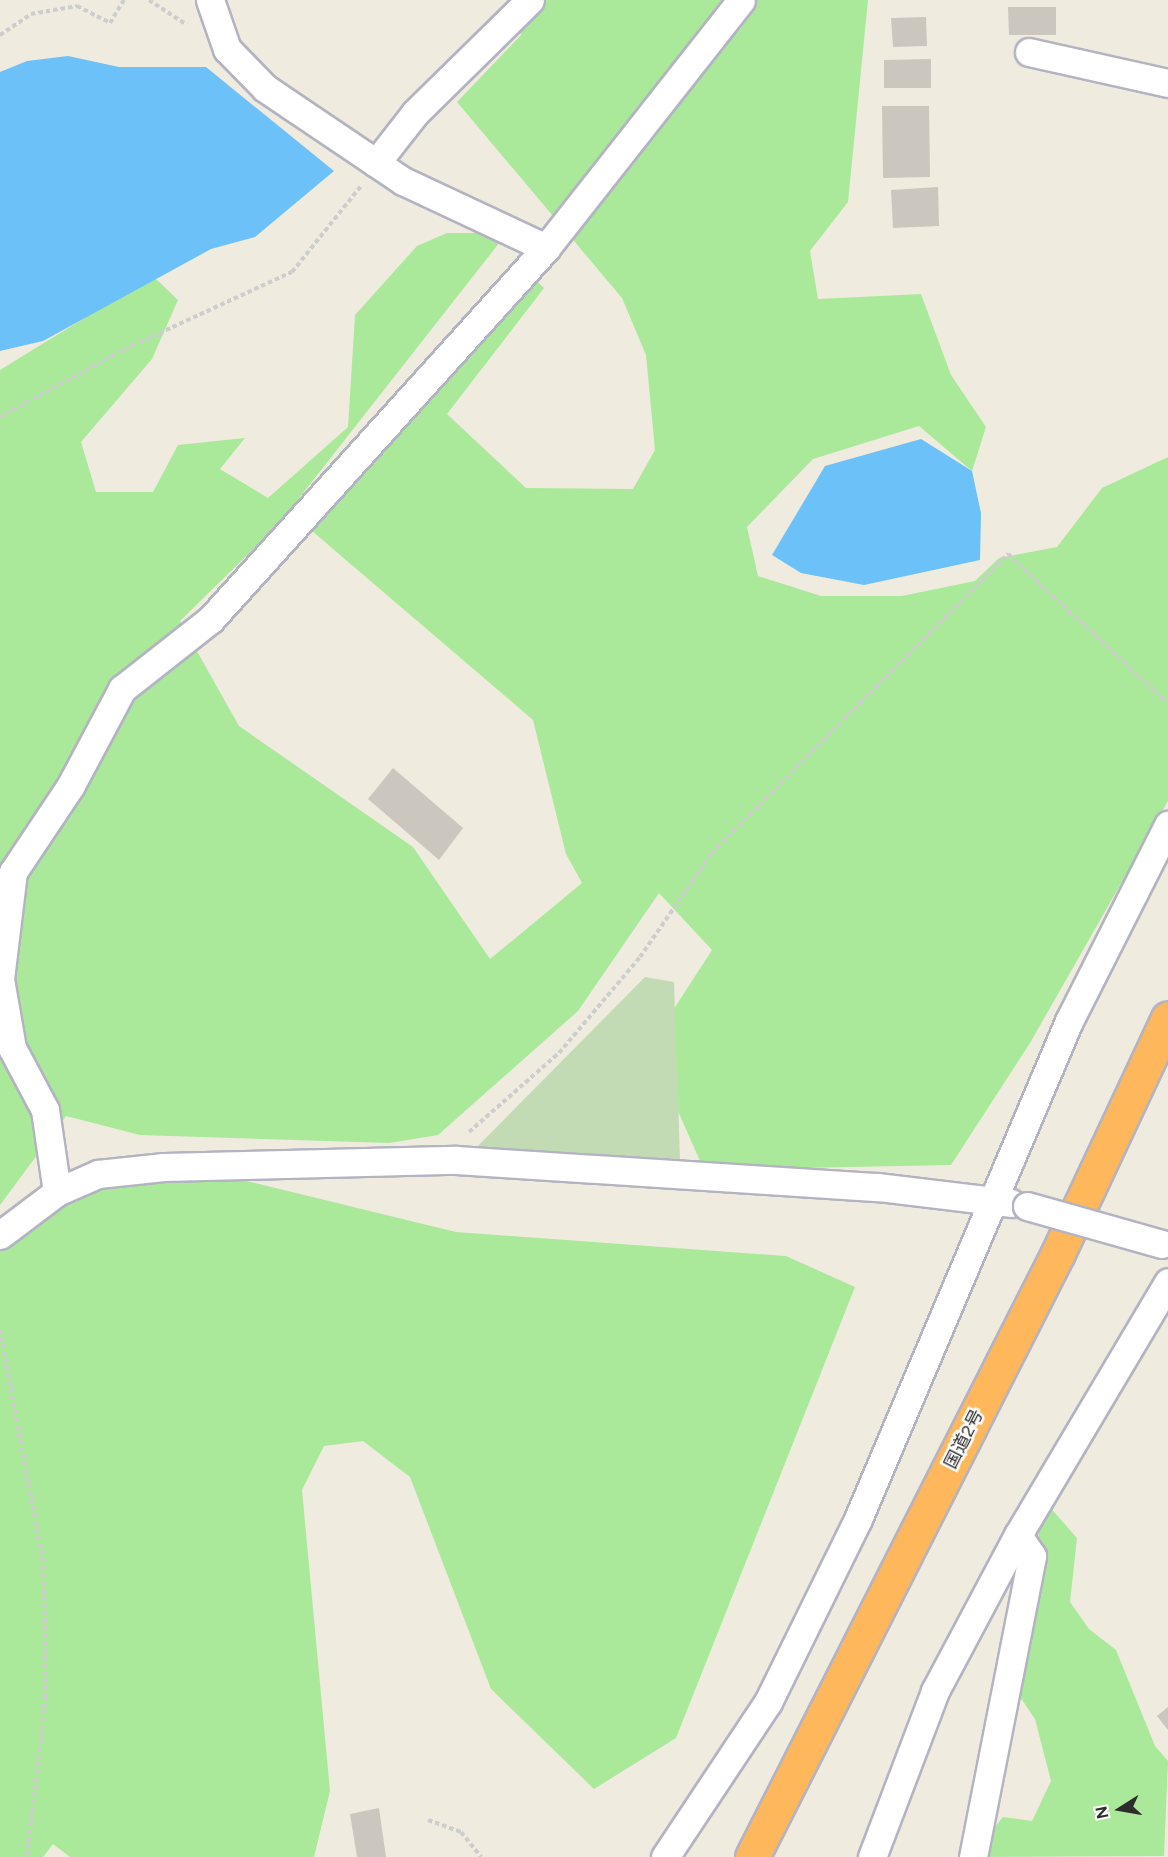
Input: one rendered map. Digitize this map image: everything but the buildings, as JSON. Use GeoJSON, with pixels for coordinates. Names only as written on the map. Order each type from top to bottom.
{"type":"FeatureCollection","features":[{"type":"Feature","properties":{"kind":"highway","name":"国道2号"},"geometry":{"type":"LineString","coordinates":[[752,1857],[1058,1253],[1168,1018]]}},
{"type":"Feature","properties":{"kind":"street"},"geometry":{"type":"LineString","coordinates":[[210,0],[226,49],[265,88],[376,163],[546,248]]}},
{"type":"Feature","properties":{"kind":"street"},"geometry":{"type":"LineString","coordinates":[[376,163],[415,113],[530,0]]}},
{"type":"Feature","properties":{"kind":"street"},"geometry":{"type":"LineString","coordinates":[[57,1192],[45,1110],[12,1048],[0,979],[13,872],[71,784],[122,689],[211,619],[546,248],[741,0]]}},
{"type":"Feature","properties":{"kind":"street"},"geometry":{"type":"LineString","coordinates":[[1029,52],[1168,83]]}},
{"type":"Feature","properties":{"kind":"street"},"geometry":{"type":"LineString","coordinates":[[665,1857],[768,1702],[858,1519],[1069,1021],[1168,825]]}},
{"type":"Feature","properties":{"kind":"street"},"geometry":{"type":"LineString","coordinates":[[0,1235],[57,1192],[98,1174],[164,1167],[456,1160],[867,1186],[995,1200],[1027,1206],[1165,1244]]}},
{"type":"Feature","properties":{"kind":"street"},"geometry":{"type":"LineString","coordinates":[[872,1857],[935,1691],[1018,1535],[1168,1282]]}},
{"type":"Feature","properties":{"kind":"street"},"geometry":{"type":"LineString","coordinates":[[973,1857],[1032,1556],[1018,1535]]}},
{"type":"Feature","properties":{"kind":"path"},"geometry":{"type":"LineString","coordinates":[[0,35],[31,14],[76,6],[110,23],[124,0]]}},
{"type":"Feature","properties":{"kind":"path"},"geometry":{"type":"LineString","coordinates":[[0,417],[125,349],[292,272],[338,222],[376,163]]}},
{"type":"Feature","properties":{"kind":"path"},"geometry":{"type":"LineString","coordinates":[[456,1160],[470,1129],[560,1053],[633,966],[712,853],[1008,554],[1168,703]]}},
{"type":"Feature","properties":{"kind":"path"},"geometry":{"type":"LineString","coordinates":[[0,1329],[44,1566],[46,1695],[27,1857]]}},
{"type":"Feature","properties":{"kind":"path"},"geometry":{"type":"LineString","coordinates":[[428,1820],[461,1832],[481,1857]]}},
{"type":"Feature","properties":{"kind":"green space"},"geometry":{"type":"Polygon","coordinates":[[[507,0],[868,0],[848,202],[810,251],[818,299],[921,294],[951,375],[986,427],[972,471],[919,426],[813,459],[747,527],[758,576],[821,596],[902,596],[975,581],[999,558],[1057,547],[1102,488],[1168,457],[1168,801],[1030,1043],[951,1165],[704,1170],[677,1109],[670,1015],[712,950],[659,893],[578,1011],[438,1135],[389,1143],[140,1135],[66,1116],[0,1205],[0,370],[153,276],[178,300],[152,359],[81,442],[96,492],[153,492],[178,445],[245,438],[220,469],[268,498],[348,427],[355,315],[417,246],[447,233],[507,233],[278,525],[180,621],[239,726],[413,847],[490,959],[582,883],[566,854],[533,720],[305,525],[531,276],[544,288],[447,414],[526,488],[633,489],[655,450],[646,355],[622,298],[457,102],[521,35],[507,0]]]}},
{"type":"Feature","properties":{"kind":"green space"},"geometry":{"type":"Polygon","coordinates":[[[645,977],[674,982],[680,1159],[492,1154],[476,1148],[645,977]]]}},
{"type":"Feature","properties":{"kind":"green space"},"geometry":{"type":"Polygon","coordinates":[[[164,1178],[243,1180],[456,1232],[786,1256],[855,1287],[676,1738],[594,1789],[491,1689],[410,1477],[363,1441],[324,1446],[302,1490],[330,1791],[314,1857],[70,1857],[53,1844],[43,1857],[0,1857],[0,1249],[62,1202],[100,1185],[164,1178]]]}},
{"type":"Feature","properties":{"kind":"green space"},"geometry":{"type":"Polygon","coordinates":[[[1047,1504],[1077,1538],[1070,1602],[1089,1629],[1116,1650],[1155,1746],[1168,1761],[1164,1856],[986,1857],[984,1840],[1003,1817],[1032,1821],[1051,1781],[1035,1719],[1014,1688],[1027,1577],[1047,1504]]]}},
{"type":"Feature","properties":{"kind":"water"},"geometry":{"type":"Polygon","coordinates":[[[68,56],[119,67],[206,67],[334,171],[255,237],[211,249],[43,341],[0,351],[0,72],[27,61],[68,56]]]}},
{"type":"Feature","properties":{"kind":"water"},"geometry":{"type":"Polygon","coordinates":[[[921,439],[972,471],[981,513],[980,560],[864,585],[801,573],[772,555],[825,466],[921,439]]]}}]}
